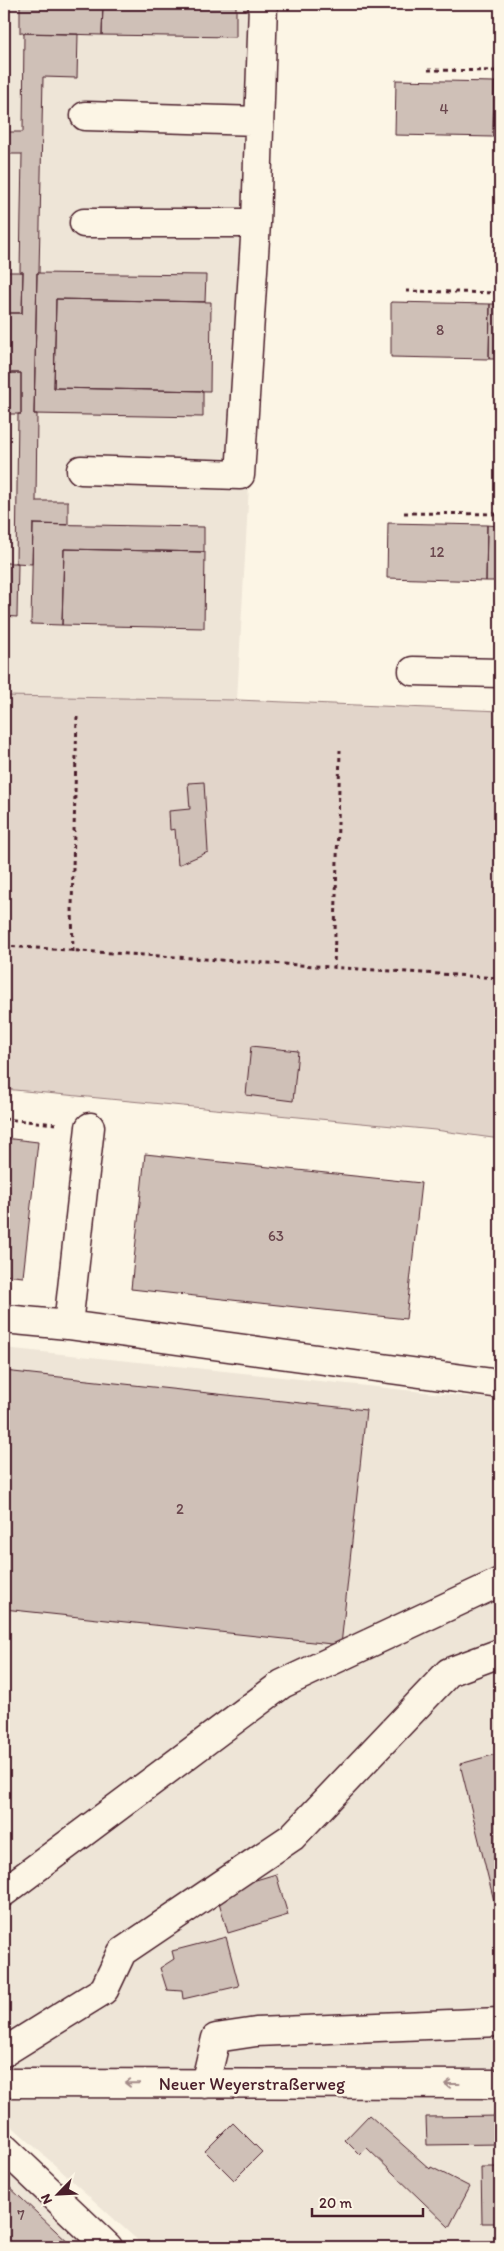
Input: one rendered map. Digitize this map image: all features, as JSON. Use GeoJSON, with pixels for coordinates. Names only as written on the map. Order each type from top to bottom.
{"type":"FeatureCollection","features":[{"type":"Feature","properties":{"kind":"street"},"geometry":{"type":"LineString","coordinates":[[81,470],[240,474],[256,222],[263,4]]}},
{"type":"Feature","properties":{"kind":"street"},"geometry":{"type":"LineString","coordinates":[[85,116],[259,121]]}},
{"type":"Feature","properties":{"kind":"street"},"geometry":{"type":"LineString","coordinates":[[84,223],[256,222]]}},
{"type":"Feature","properties":{"kind":"street"},"geometry":{"type":"LineString","coordinates":[[413,671],[500,673]]}},
{"type":"Feature","properties":{"kind":"street"},"geometry":{"type":"LineString","coordinates":[[68,1325],[90,1127]]}},
{"type":"Feature","properties":{"kind":"street"},"geometry":{"type":"LineString","coordinates":[[4,1319],[68,1325],[500,1384]]}},
{"type":"Feature","properties":{"kind":"street"},"geometry":{"type":"LineString","coordinates":[[4,1892],[282,1684],[500,1582]]}},
{"type":"Feature","properties":{"kind":"street"},"geometry":{"type":"LineString","coordinates":[[4,2052],[104,1990],[122,1952],[292,1836],[449,1672],[500,1653]]}},
{"type":"Feature","properties":{"kind":"street"},"geometry":{"type":"LineString","coordinates":[[205,2084],[216,2038],[256,2032],[500,2022]]}},
{"type":"Feature","properties":{"kind":"street","name":"Neuer Weyerstraßerweg"},"geometry":{"type":"LineString","coordinates":[[4,2083],[500,2084]]}},
{"type":"Feature","properties":{"kind":"street"},"geometry":{"type":"LineString","coordinates":[[4,2148],[108,2247]]}},
{"type":"Feature","properties":{"kind":"path"},"geometry":{"type":"LineString","coordinates":[[428,70],[500,71]]}},
{"type":"Feature","properties":{"kind":"path"},"geometry":{"type":"LineString","coordinates":[[406,291],[500,293]]}},
{"type":"Feature","properties":{"kind":"path"},"geometry":{"type":"LineString","coordinates":[[404,513],[500,514]]}},
{"type":"Feature","properties":{"kind":"path"},"geometry":{"type":"LineString","coordinates":[[73,952],[72,908],[77,717]]}},
{"type":"Feature","properties":{"kind":"path"},"geometry":{"type":"LineString","coordinates":[[334,969],[340,750]]}},
{"type":"Feature","properties":{"kind":"path"},"geometry":{"type":"LineString","coordinates":[[4,946],[334,969],[500,978]]}},
{"type":"Feature","properties":{"kind":"path"},"geometry":{"type":"LineString","coordinates":[[4,1119],[90,1127]]}},
{"type":"Feature","properties":{"kind":"shaded area"},"geometry":{"type":"Polygon","coordinates":[[[4,4],[276,4],[237,700],[4,696],[4,4]]]}},
{"type":"Feature","properties":{"kind":"shaded area"},"geometry":{"type":"Polygon","coordinates":[[[4,696],[237,700],[500,711],[500,1139],[435,1130],[4,1089],[4,696]]]}},
{"type":"Feature","properties":{"kind":"shaded area"},"geometry":{"type":"Polygon","coordinates":[[[4,1348],[500,1400],[500,2247],[145,2247],[4,2119],[4,1348]]]}},
{"type":"Feature","properties":{"kind":"shaded area"},"geometry":{"type":"Polygon","coordinates":[[[4,2157],[95,2247],[4,2247],[4,2157]]]}},
{"type":"Feature","properties":{"kind":"building"},"geometry":{"type":"Polygon","coordinates":[[[20,4],[103,4],[102,35],[20,33],[20,4]]]}},
{"type":"Feature","properties":{"kind":"building"},"geometry":{"type":"Polygon","coordinates":[[[103,4],[236,4],[236,37],[102,35],[103,4]]]}},
{"type":"Feature","properties":{"kind":"building"},"geometry":{"type":"Polygon","coordinates":[[[24,33],[78,34],[77,78],[43,77],[34,414],[37,414],[36,501],[68,501],[68,525],[33,524],[32,564],[16,563],[18,414],[21,414],[21,373],[4,373],[4,313],[22,313],[23,272],[20,272],[22,154],[4,154],[4,132],[23,132],[24,33]]]}},
{"type":"Feature","properties":{"kind":"building"},"geometry":{"type":"Polygon","coordinates":[[[396,80],[494,82],[493,137],[395,135],[396,80]]]}},
{"type":"Feature","properties":{"kind":"building"},"geometry":{"type":"Polygon","coordinates":[[[494,82],[500,82],[500,137],[493,137],[494,82]]]}},
{"type":"Feature","properties":{"kind":"building"},"geometry":{"type":"Polygon","coordinates":[[[4,272],[23,272],[22,313],[4,313],[4,272]]]}},
{"type":"Feature","properties":{"kind":"building"},"geometry":{"type":"Polygon","coordinates":[[[37,273],[206,275],[205,302],[56,299],[54,388],[203,391],[203,417],[34,414],[37,273]]]}},
{"type":"Feature","properties":{"kind":"building"},"geometry":{"type":"Polygon","coordinates":[[[56,299],[211,302],[210,391],[54,388],[56,299]]]}},
{"type":"Feature","properties":{"kind":"building"},"geometry":{"type":"Polygon","coordinates":[[[391,302],[490,304],[489,359],[391,357],[391,302]]]}},
{"type":"Feature","properties":{"kind":"building"},"geometry":{"type":"Polygon","coordinates":[[[490,304],[500,304],[500,359],[489,359],[490,304]]]}},
{"type":"Feature","properties":{"kind":"building"},"geometry":{"type":"Polygon","coordinates":[[[4,373],[21,373],[21,414],[4,414],[4,373]]]}},
{"type":"Feature","properties":{"kind":"building"},"geometry":{"type":"Polygon","coordinates":[[[388,523],[487,525],[486,581],[387,578],[388,523]]]}},
{"type":"Feature","properties":{"kind":"building"},"geometry":{"type":"Polygon","coordinates":[[[33,524],[204,527],[204,552],[64,549],[62,625],[31,624],[33,524]]]}},
{"type":"Feature","properties":{"kind":"building"},"geometry":{"type":"Polygon","coordinates":[[[487,525],[500,526],[500,581],[486,581],[487,525]]]}},
{"type":"Feature","properties":{"kind":"building"},"geometry":{"type":"Polygon","coordinates":[[[64,549],[205,552],[204,628],[62,625],[64,549]]]}},
{"type":"Feature","properties":{"kind":"building"},"geometry":{"type":"Polygon","coordinates":[[[4,563],[18,563],[17,617],[4,616],[4,563]]]}},
{"type":"Feature","properties":{"kind":"building"},"geometry":{"type":"Polygon","coordinates":[[[204,782],[208,852],[178,865],[175,829],[170,830],[169,811],[190,809],[188,783],[204,782]]]}},
{"type":"Feature","properties":{"kind":"building"},"geometry":{"type":"Polygon","coordinates":[[[251,1046],[298,1051],[293,1101],[246,1095],[251,1046]]]}},
{"type":"Feature","properties":{"kind":"building"},"geometry":{"type":"Polygon","coordinates":[[[4,1138],[38,1142],[23,1277],[4,1275],[4,1138]]]}},
{"type":"Feature","properties":{"kind":"building"},"geometry":{"type":"Polygon","coordinates":[[[145,1154],[421,1183],[406,1319],[131,1289],[145,1154]]]}},
{"type":"Feature","properties":{"kind":"building"},"geometry":{"type":"Polygon","coordinates":[[[4,1371],[366,1410],[341,1645],[4,1609],[4,1371]]]}},
{"type":"Feature","properties":{"kind":"building"},"geometry":{"type":"Polygon","coordinates":[[[500,1753],[500,1925],[460,1764],[500,1753]]]}},
{"type":"Feature","properties":{"kind":"building"},"geometry":{"type":"Polygon","coordinates":[[[276,1874],[288,1915],[228,1933],[216,1892],[276,1874]]]}},
{"type":"Feature","properties":{"kind":"building"},"geometry":{"type":"Polygon","coordinates":[[[226,1937],[239,1986],[183,1999],[182,1991],[167,1990],[160,1968],[174,1959],[172,1951],[226,1937]]]}},
{"type":"Feature","properties":{"kind":"building"},"geometry":{"type":"Polygon","coordinates":[[[369,2115],[430,2169],[431,2167],[470,2187],[449,2227],[367,2148],[360,2155],[345,2140],[369,2115]]]}},
{"type":"Feature","properties":{"kind":"building"},"geometry":{"type":"Polygon","coordinates":[[[500,2116],[500,2144],[427,2145],[426,2117],[500,2116]]]}},
{"type":"Feature","properties":{"kind":"building"},"geometry":{"type":"Polygon","coordinates":[[[233,2123],[262,2152],[234,2180],[205,2151],[233,2123]]]}},
{"type":"Feature","properties":{"kind":"building"},"geometry":{"type":"Polygon","coordinates":[[[481,2167],[500,2167],[500,2223],[482,2223],[481,2167]]]}},
{"type":"Feature","properties":{"kind":"building"},"geometry":{"type":"Polygon","coordinates":[[[4,2182],[73,2247],[4,2247],[4,2182]]]}}]}
